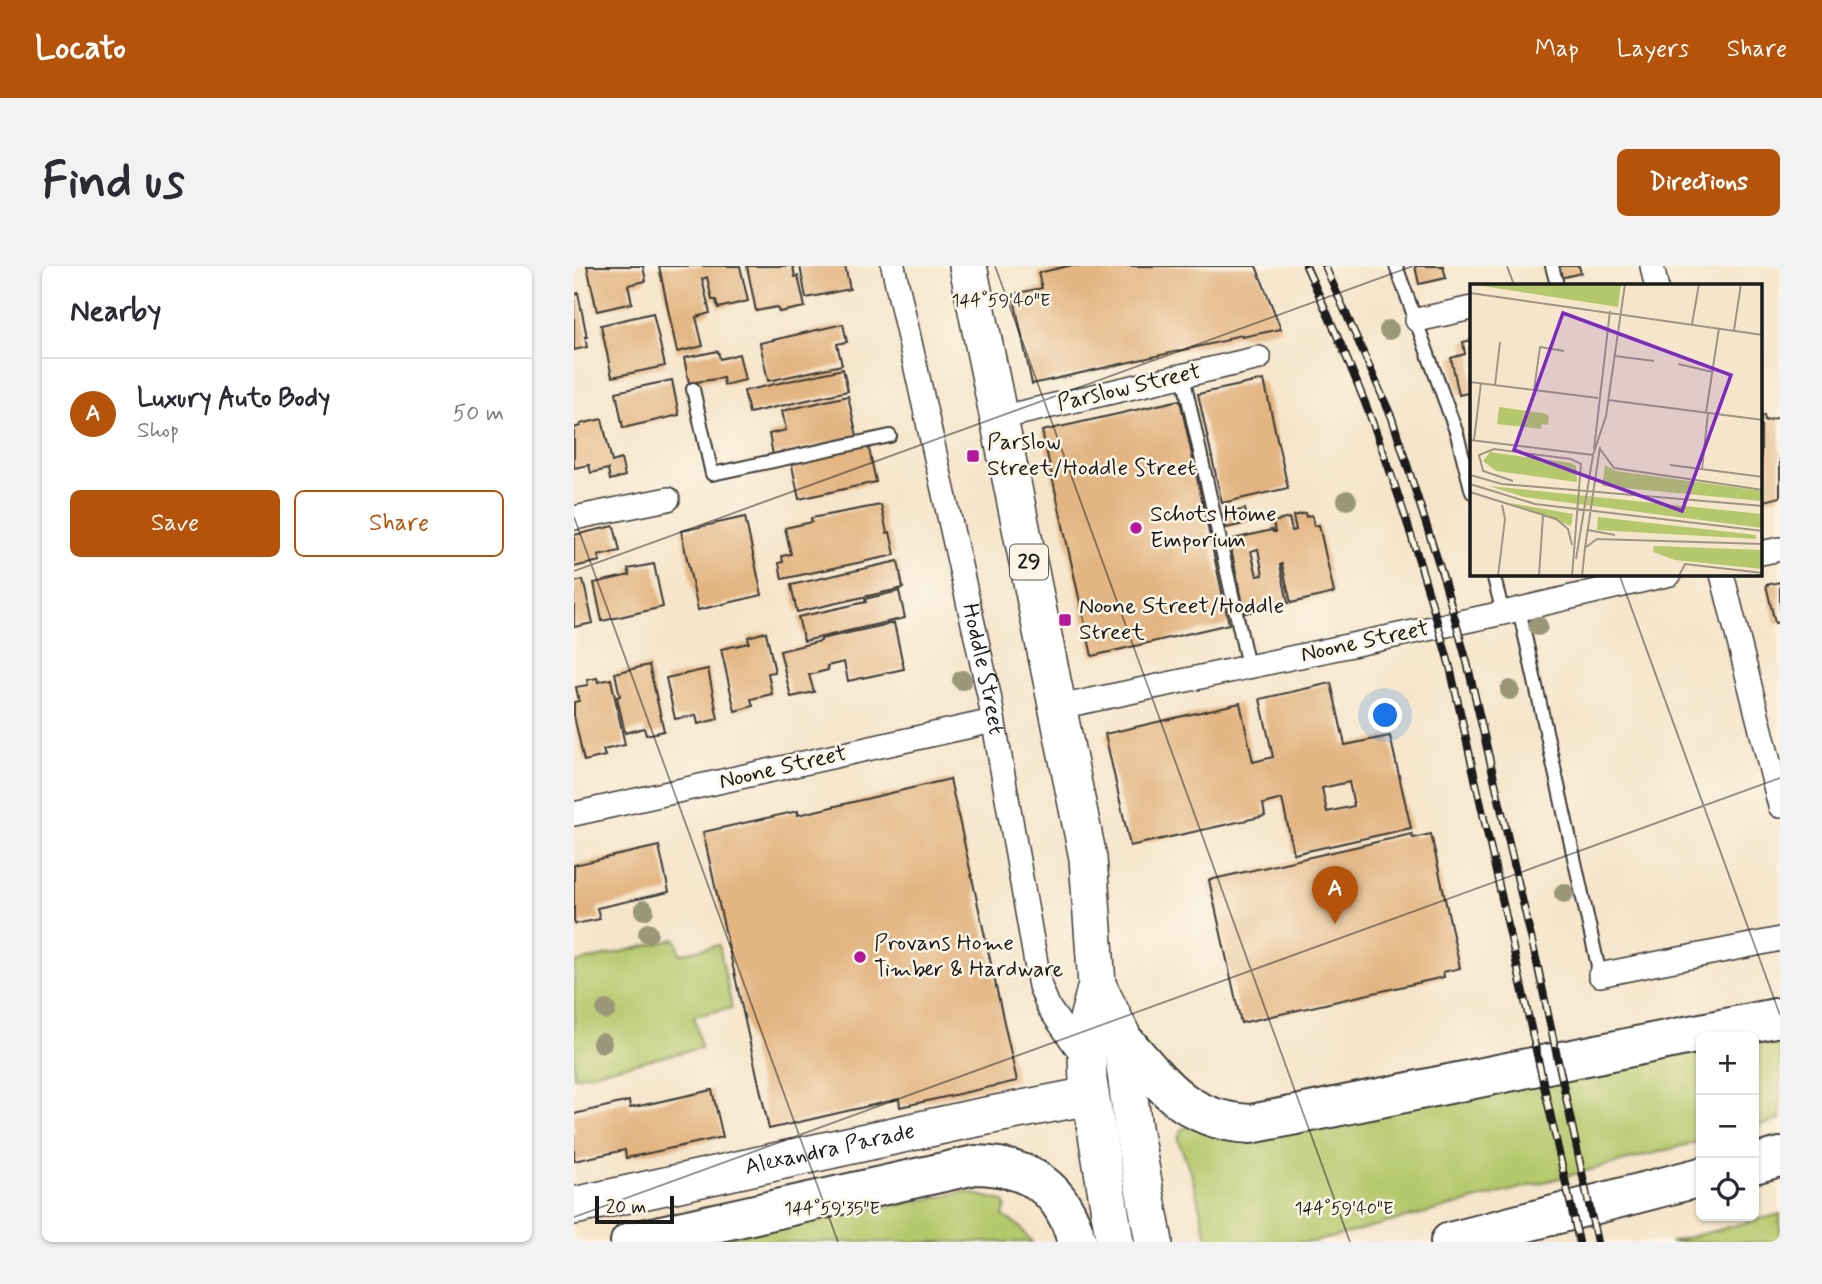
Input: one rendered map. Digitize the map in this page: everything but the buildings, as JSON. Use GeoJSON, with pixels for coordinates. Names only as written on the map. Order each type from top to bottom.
{"type":"FeatureCollection","features":[{"type":"Feature","properties":{"kind":"highway"},"geometry":{"type":"LineString","coordinates":[[1122,1040],[1188,1108],[1220,1121],[1251,1124],[1780,1017]]}},
{"type":"Feature","properties":{"kind":"highway"},"geometry":{"type":"LineString","coordinates":[[1759,1163],[1780,1157]]}},
{"type":"Feature","properties":{"kind":"highway"},"geometry":{"type":"LineString","coordinates":[[630,1242],[958,1167],[989,1165],[1029,1175],[1045,1185],[1071,1222],[1077,1242]]}},
{"type":"Feature","properties":{"kind":"highway"},"geometry":{"type":"LineString","coordinates":[[1450,1242],[1696,1178]]}},
{"type":"Feature","properties":{"kind":"main road","name":"Hoddle Street"},"geometry":{"type":"LineString","coordinates":[[968,266],[1088,858],[1097,985],[1086,1027],[1088,1079],[1115,1241]]}},
{"type":"Feature","properties":{"kind":"main road","name":"Hoddle Street"},"geometry":{"type":"LineString","coordinates":[[1097,985],[1119,1028],[1122,1040],[1133,1128],[1153,1237]]}},
{"type":"Feature","properties":{"kind":"main road"},"geometry":{"type":"LineString","coordinates":[[1088,1079],[1110,1108],[1133,1128]]}},
{"type":"Feature","properties":{"kind":"main road","name":"Alexandra Parade"},"geometry":{"type":"LineString","coordinates":[[574,1206],[978,1117],[1088,1079]]}},
{"type":"Feature","properties":{"kind":"street","name":"Hoddle Street"},"geometry":{"type":"LineString","coordinates":[[893,266],[993,721],[1040,986],[1088,1079]]}},
{"type":"Feature","properties":{"kind":"street"},"geometry":{"type":"LineString","coordinates":[[1652,266],[1656,284]]}},
{"type":"Feature","properties":{"kind":"street"},"geometry":{"type":"LineString","coordinates":[[1416,320],[1470,308]]}},
{"type":"Feature","properties":{"kind":"street","name":"Parslow Street"},"geometry":{"type":"LineString","coordinates":[[999,418],[1259,358]]}},
{"type":"Feature","properties":{"kind":"street"},"geometry":{"type":"LineString","coordinates":[[574,518],[668,499]]}},
{"type":"Feature","properties":{"kind":"street"},"geometry":{"type":"LineString","coordinates":[[1762,553],[1780,549]]}},
{"type":"Feature","properties":{"kind":"street","name":"Noone Street"},"geometry":{"type":"LineString","coordinates":[[1059,707],[1511,611],[1661,576]]}},
{"type":"Feature","properties":{"kind":"street"},"geometry":{"type":"LineString","coordinates":[[1722,576],[1780,806]]}},
{"type":"Feature","properties":{"kind":"street","name":"Noone Street"},"geometry":{"type":"LineString","coordinates":[[574,814],[993,721]]}},
{"type":"Feature","properties":{"kind":"street"},"geometry":{"type":"LineString","coordinates":[[1600,975],[1780,939]]}},
{"type":"Feature","properties":{"kind":"lane"},"geometry":{"type":"LineString","coordinates":[[1396,266],[1457,434],[1470,484]]}},
{"type":"Feature","properties":{"kind":"lane"},"geometry":{"type":"LineString","coordinates":[[1552,266],[1557,284]]}},
{"type":"Feature","properties":{"kind":"lane"},"geometry":{"type":"LineString","coordinates":[[1183,376],[1248,666]]}},
{"type":"Feature","properties":{"kind":"lane"},"geometry":{"type":"LineString","coordinates":[[693,389],[712,474],[890,436]]}},
{"type":"Feature","properties":{"kind":"lane"},"geometry":{"type":"LineString","coordinates":[[1494,576],[1511,611],[1600,975]]}},
{"type":"Feature","properties":{"kind":"green space"},"geometry":{"type":"Polygon","coordinates":[[[676,939],[680,954],[719,945],[732,1008],[694,1016],[701,1048],[574,1077],[574,963],[676,939]]]}},
{"type":"Feature","properties":{"kind":"green space"},"geometry":{"type":"Polygon","coordinates":[[[1780,1031],[1780,1120],[1759,1126],[1759,1095],[1759,1036],[1780,1031]]]}},
{"type":"Feature","properties":{"kind":"green space"},"geometry":{"type":"Polygon","coordinates":[[[1696,1049],[1696,1142],[1314,1242],[1208,1242],[1192,1176],[1178,1140],[1181,1130],[1188,1126],[1696,1049]]]}},
{"type":"Feature","properties":{"kind":"green space"},"geometry":{"type":"Polygon","coordinates":[[[965,1192],[1003,1201],[1006,1206],[1003,1216],[1018,1225],[1032,1242],[703,1242],[965,1192]]]}},
{"type":"Feature","properties":{"kind":"green space"},"geometry":{"type":"Polygon","coordinates":[[[1780,1214],[1780,1242],[1670,1242],[1759,1221],[1780,1214]]]}},
{"type":"Feature","properties":{"kind":"railway"},"geometry":{"type":"LineString","coordinates":[[1306,266],[1380,443],[1450,667],[1579,1242]]}},
{"type":"Feature","properties":{"kind":"railway"},"geometry":{"type":"LineString","coordinates":[[1325,266],[1392,418],[1444,580],[1467,662],[1537,963],[1597,1242]]}},
{"type":"Feature","properties":{"kind":"place","name":"Parslow Street/Hoddle Street"},"geometry":{"type":"Point","coordinates":[973,456]}},
{"type":"Feature","properties":{"kind":"place","name":"Schots Home Emporium"},"geometry":{"type":"Point","coordinates":[1136,528]}},
{"type":"Feature","properties":{"kind":"place","name":"Noone Street/Hoddle Street"},"geometry":{"type":"Point","coordinates":[1065,620]}},
{"type":"Feature","properties":{"kind":"place","name":"Luxury Auto Body"},"geometry":{"type":"Point","coordinates":[1335,924]}},
{"type":"Feature","properties":{"kind":"place","name":"Provans Home Timber & Hardware"},"geometry":{"type":"Point","coordinates":[860,957]}}]}
